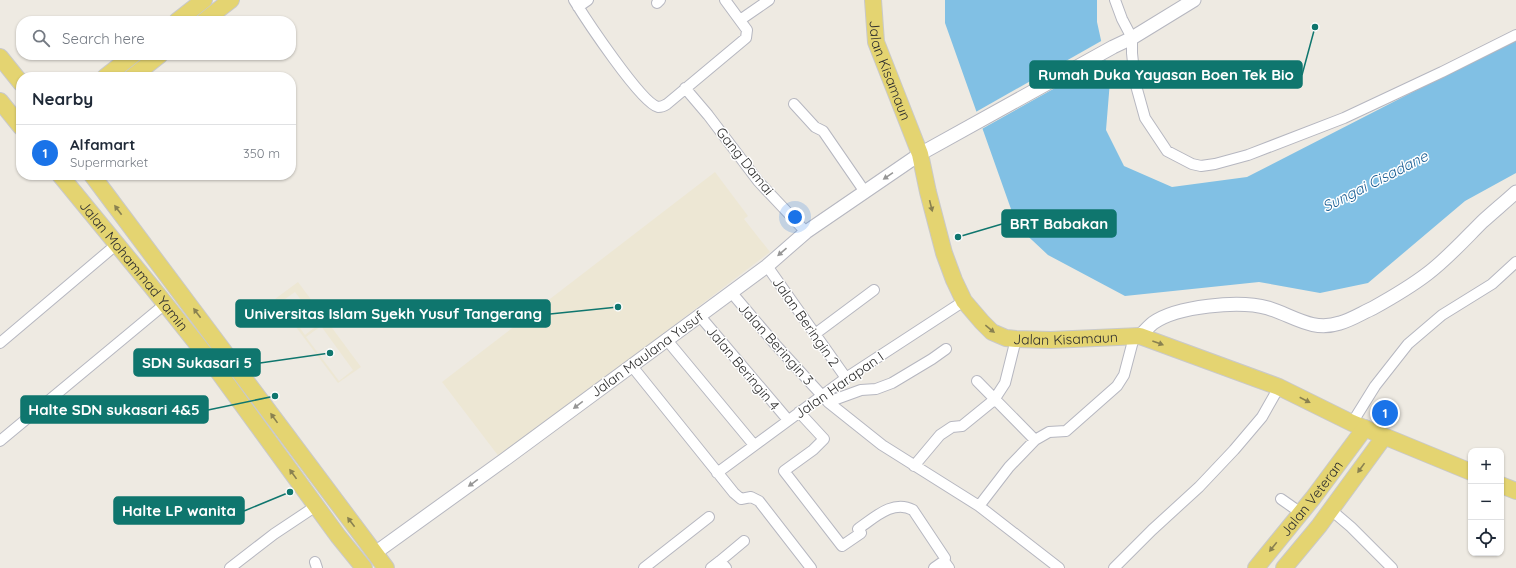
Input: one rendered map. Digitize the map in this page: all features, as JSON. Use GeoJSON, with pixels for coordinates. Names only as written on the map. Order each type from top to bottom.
{"type":"FeatureCollection","features":[{"type":"Feature","properties":{"kind":"main road"},"geometry":{"type":"LineString","coordinates":[[183,16],[204,0]]}},
{"type":"Feature","properties":{"kind":"main road"},"geometry":{"type":"LineString","coordinates":[[210,16],[231,0]]}},
{"type":"Feature","properties":{"kind":"main road","name":"Jalan Kisamaun"},"geometry":{"type":"LineString","coordinates":[[873,0],[876,42],[920,154],[944,253],[964,301],[992,332],[1006,338],[1016,339],[1137,337],[1279,387],[1358,426],[1468,471]]}},
{"type":"Feature","properties":{"kind":"main road"},"geometry":{"type":"LineString","coordinates":[[0,57],[16,77]]}},
{"type":"Feature","properties":{"kind":"main road"},"geometry":{"type":"LineString","coordinates":[[111,72],[127,60]]}},
{"type":"Feature","properties":{"kind":"main road"},"geometry":{"type":"LineString","coordinates":[[138,72],[154,60]]}},
{"type":"Feature","properties":{"kind":"main road"},"geometry":{"type":"LineString","coordinates":[[0,101],[16,121]]}},
{"type":"Feature","properties":{"kind":"main road","name":"Jalan Mohammad Yamin"},"geometry":{"type":"LineString","coordinates":[[64,180],[209,359],[316,506],[364,568]]}},
{"type":"Feature","properties":{"kind":"main road","name":"Jalan Mohammad Yamin"},"geometry":{"type":"LineString","coordinates":[[96,180],[386,568]]}},
{"type":"Feature","properties":{"kind":"main road","name":"Jalan Veteran"},"geometry":{"type":"LineString","coordinates":[[1256,568],[1301,513],[1358,426]]}},
{"type":"Feature","properties":{"kind":"main road","name":"Jalan Veteran"},"geometry":{"type":"LineString","coordinates":[[1284,568],[1331,510],[1384,437]]}},
{"type":"Feature","properties":{"kind":"main road"},"geometry":{"type":"LineString","coordinates":[[1504,486],[1516,491]]}},
{"type":"Feature","properties":{"kind":"street"},"geometry":{"type":"LineString","coordinates":[[588,0],[576,4],[624,72],[650,101],[662,107],[746,38],[748,30],[725,0]]}},
{"type":"Feature","properties":{"kind":"street"},"geometry":{"type":"LineString","coordinates":[[740,20],[769,0]]}},
{"type":"Feature","properties":{"kind":"street"},"geometry":{"type":"LineString","coordinates":[[1115,0],[1122,19],[1132,38],[1135,82],[1145,118],[1167,151],[1192,164],[1201,166],[1215,164],[1248,155],[1344,118],[1516,35]]}},
{"type":"Feature","properties":{"kind":"street","name":"Jalan Maulana Yusuf"},"geometry":{"type":"LineString","coordinates":[[375,553],[767,266],[806,232],[920,154],[1113,47],[1132,38],[1194,0]]}},
{"type":"Feature","properties":{"kind":"street","name":"Gang Damai"},"geometry":{"type":"LineString","coordinates":[[685,88],[708,115],[758,181],[806,232]]}},
{"type":"Feature","properties":{"kind":"street"},"geometry":{"type":"LineString","coordinates":[[794,104],[815,127],[823,131],[865,192]]}},
{"type":"Feature","properties":{"kind":"street"},"geometry":{"type":"LineString","coordinates":[[979,506],[1009,467],[1035,440],[1049,432],[1066,431],[1117,386],[1124,375],[1137,337],[1154,323],[1170,315],[1203,307],[1245,304],[1267,308],[1317,326],[1327,327],[1342,323],[1385,301],[1427,274],[1516,192]]}},
{"type":"Feature","properties":{"kind":"street"},"geometry":{"type":"LineString","coordinates":[[0,343],[117,244]]}},
{"type":"Feature","properties":{"kind":"street"},"geometry":{"type":"LineString","coordinates":[[1358,426],[1375,386],[1408,344],[1442,314],[1492,284],[1516,262]]}},
{"type":"Feature","properties":{"kind":"street","name":"Jalan Beringin 2"},"geometry":{"type":"LineString","coordinates":[[767,266],[846,378]]}},
{"type":"Feature","properties":{"kind":"street"},"geometry":{"type":"LineString","coordinates":[[815,334],[874,290]]}},
{"type":"Feature","properties":{"kind":"street","name":"Jalan Beringin 3"},"geometry":{"type":"LineString","coordinates":[[731,292],[775,344],[825,398],[882,445],[979,506],[1059,568]]}},
{"type":"Feature","properties":{"kind":"street","name":"Jalan Harapan I"},"geometry":{"type":"LineString","coordinates":[[717,473],[798,412],[825,398],[846,378],[964,301]]}},
{"type":"Feature","properties":{"kind":"street"},"geometry":{"type":"LineString","coordinates":[[0,441],[165,304]]}},
{"type":"Feature","properties":{"kind":"street","name":"Jalan Beringin 4"},"geometry":{"type":"LineString","coordinates":[[699,315],[788,420]]}},
{"type":"Feature","properties":{"kind":"street"},"geometry":{"type":"LineString","coordinates":[[666,339],[754,445]]}},
{"type":"Feature","properties":{"kind":"street"},"geometry":{"type":"LineString","coordinates":[[914,466],[940,434],[952,427],[962,426],[994,400],[1003,388],[1006,381],[1016,339]]}},
{"type":"Feature","properties":{"kind":"street"},"geometry":{"type":"LineString","coordinates":[[825,398],[861,390],[876,389],[892,383],[946,349]]}},
{"type":"Feature","properties":{"kind":"street"},"geometry":{"type":"LineString","coordinates":[[631,365],[717,473],[738,497],[742,499],[751,497],[759,500],[808,567]]}},
{"type":"Feature","properties":{"kind":"street"},"geometry":{"type":"LineString","coordinates":[[976,381],[1035,440]]}},
{"type":"Feature","properties":{"kind":"street"},"geometry":{"type":"LineString","coordinates":[[1114,568],[1152,530],[1199,487],[1234,450],[1262,417],[1279,387]]}},
{"type":"Feature","properties":{"kind":"street"},"geometry":{"type":"LineString","coordinates":[[798,412],[824,439],[813,450],[784,471],[842,546],[860,533],[858,529],[883,512],[895,507],[904,506],[913,510],[945,558],[946,564],[934,568]]}},
{"type":"Feature","properties":{"kind":"street"},"geometry":{"type":"LineString","coordinates":[[1281,499],[1301,513]]}},
{"type":"Feature","properties":{"kind":"street"},"geometry":{"type":"LineString","coordinates":[[230,568],[274,534],[316,506]]}},
{"type":"Feature","properties":{"kind":"street"},"geometry":{"type":"LineString","coordinates":[[1331,510],[1392,568]]}},
{"type":"Feature","properties":{"kind":"street"},"geometry":{"type":"LineString","coordinates":[[644,568],[709,517]]}},
{"type":"Feature","properties":{"kind":"street"},"geometry":{"type":"LineString","coordinates":[[711,568],[723,565],[744,541]]}},
{"type":"Feature","properties":{"kind":"shaded area"},"geometry":{"type":"Polygon","coordinates":[[[715,172],[748,216],[744,219],[770,252],[500,458],[442,382],[715,172]]]}},
{"type":"Feature","properties":{"kind":"shaded area"},"geometry":{"type":"Polygon","coordinates":[[[298,282],[361,367],[338,383],[275,299],[298,282]],[[295,292],[281,302],[305,335],[319,324],[295,292]],[[321,326],[306,337],[339,381],[353,370],[321,326]]]}},
{"type":"Feature","properties":{"kind":"water","name":"Sungai Cisadane"},"geometry":{"type":"Polygon","coordinates":[[[945,0],[1097,0],[1097,22],[1110,81],[1106,130],[1124,166],[1172,187],[1247,177],[1516,39],[1516,173],[1465,201],[1368,283],[1320,293],[1259,282],[1125,296],[1048,255],[1017,226],[945,23],[945,0]]]}},
{"type":"Feature","properties":{"kind":"pier"},"geometry":{"type":"Polygon","coordinates":[[[1103,40],[1107,59],[980,130],[974,113],[1103,40]]]}},
{"type":"Feature","properties":{"kind":"place","name":"Rumah Duka Yayasan Boen Tek Bio"},"geometry":{"type":"Point","coordinates":[1315,27]}},
{"type":"Feature","properties":{"kind":"place","name":"BRT Babakan"},"geometry":{"type":"Point","coordinates":[958,237]}},
{"type":"Feature","properties":{"kind":"place","name":"Universitas Islam Syekh Yusuf Tangerang"},"geometry":{"type":"Point","coordinates":[618,307]}},
{"type":"Feature","properties":{"kind":"place","name":"SDN Sukasari 5"},"geometry":{"type":"Point","coordinates":[330,353]}},
{"type":"Feature","properties":{"kind":"place","name":"Halte SDN sukasari 4&5"},"geometry":{"type":"Point","coordinates":[275,396]}},
{"type":"Feature","properties":{"kind":"place","name":"Alfamart"},"geometry":{"type":"Point","coordinates":[1385,413]}},
{"type":"Feature","properties":{"kind":"place","name":"Halte LP wanita"},"geometry":{"type":"Point","coordinates":[290,492]}}]}
